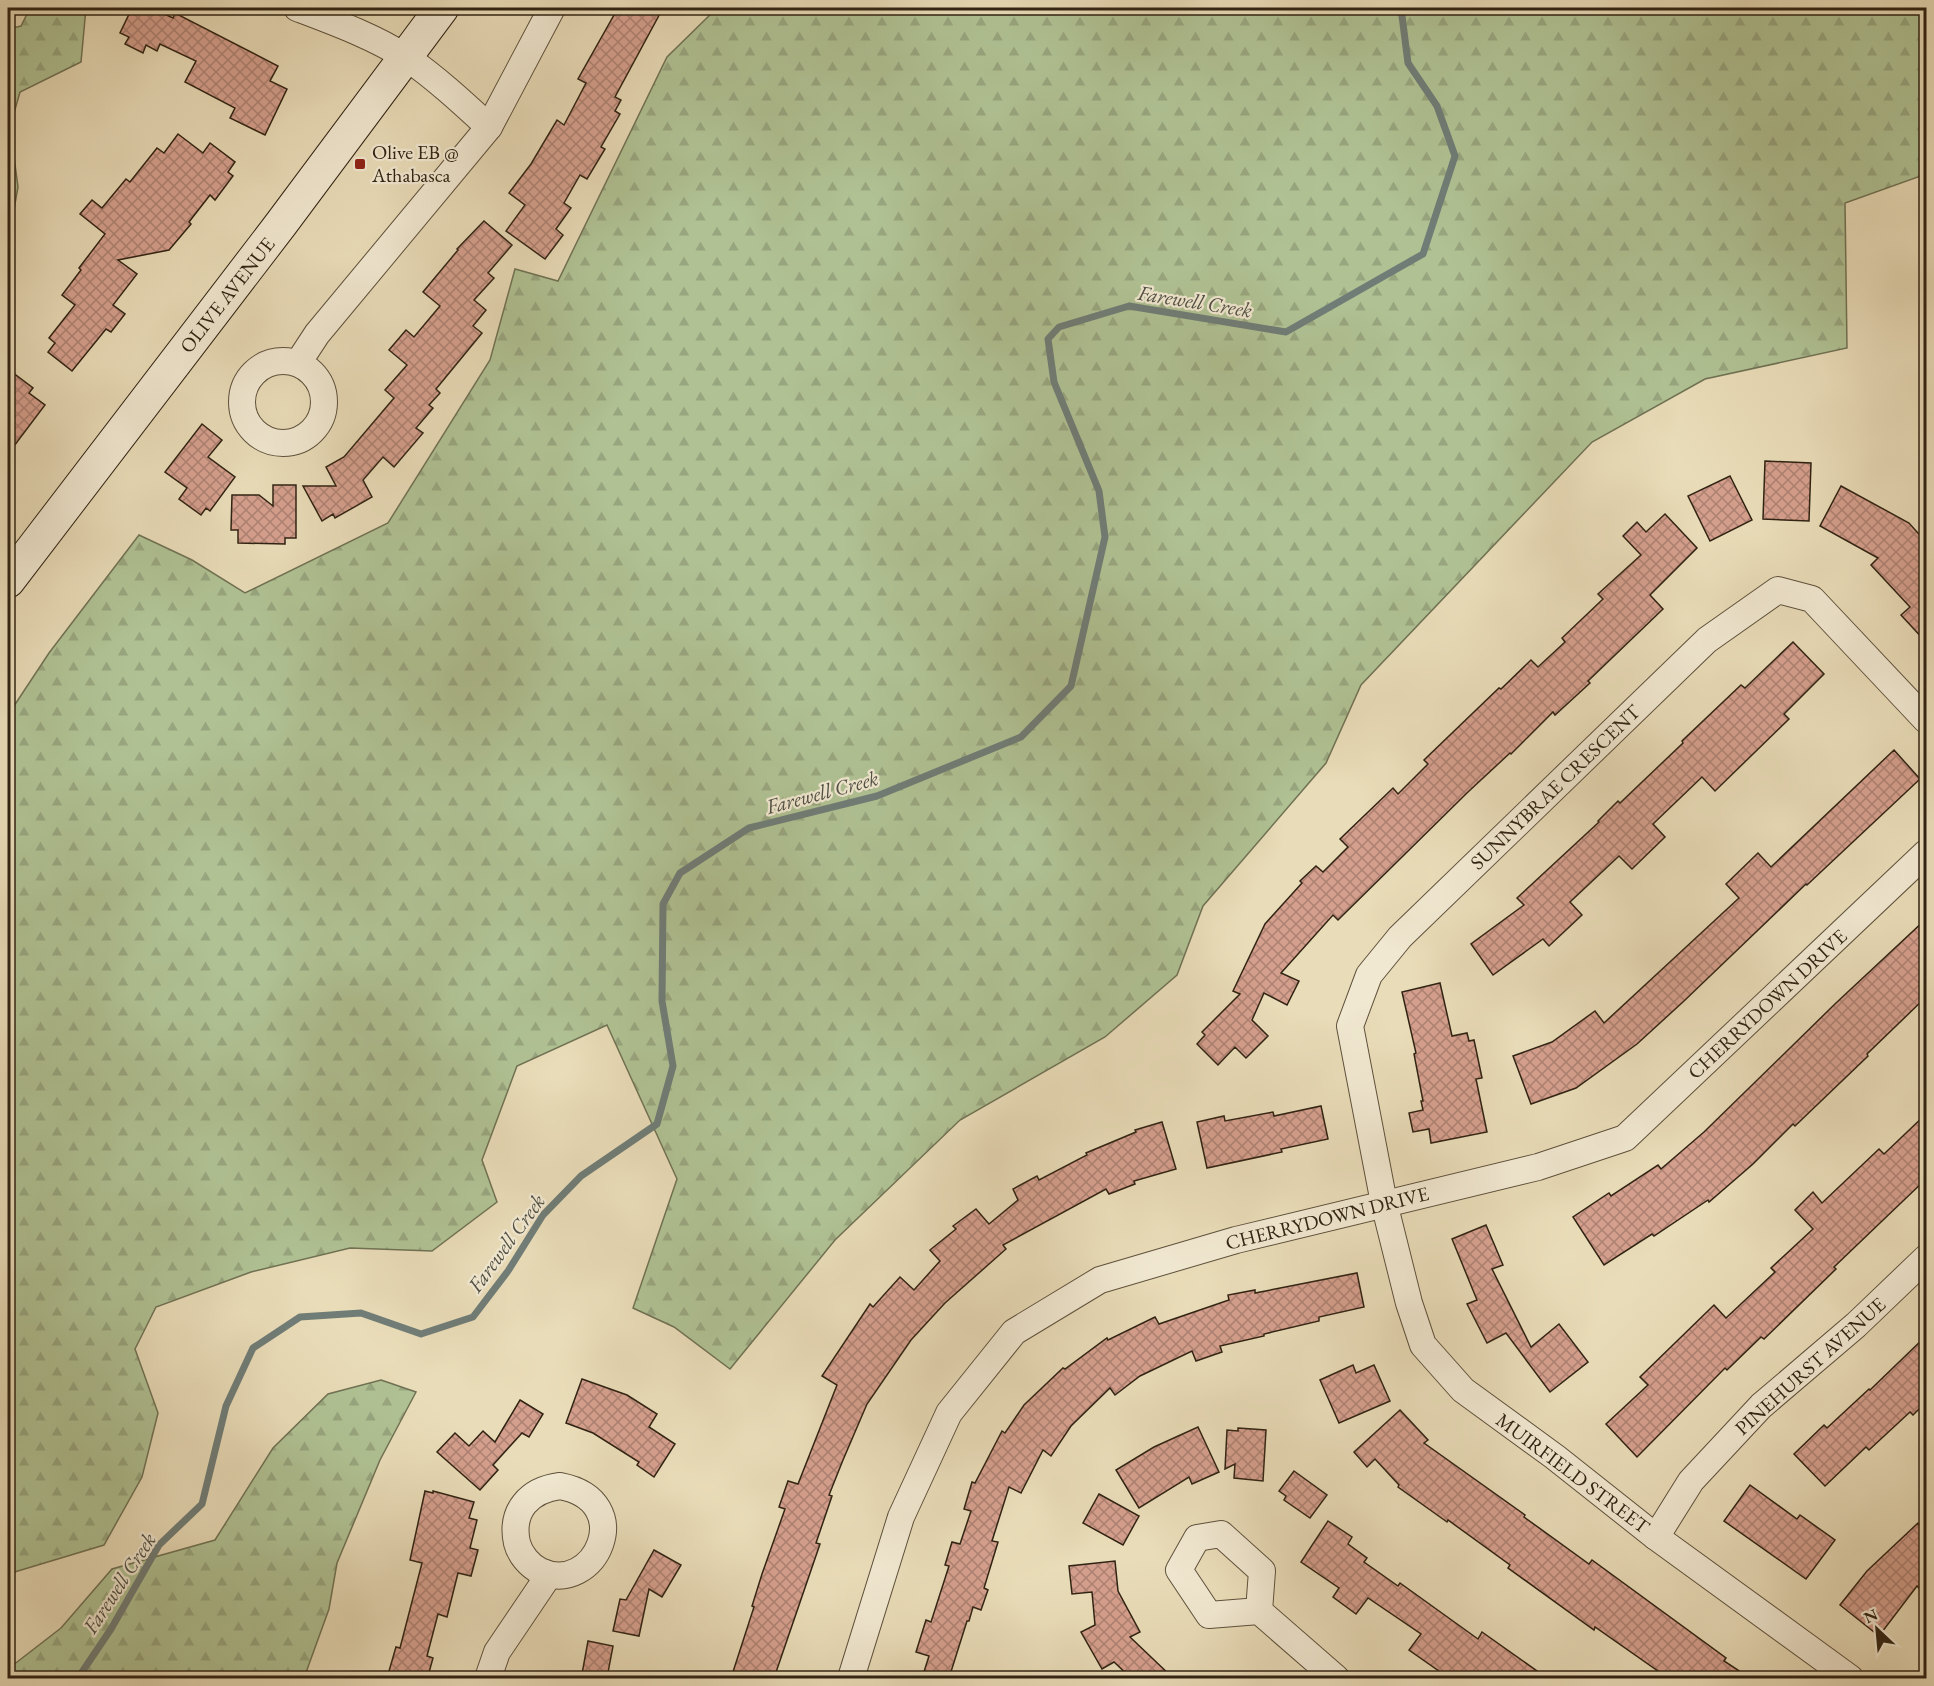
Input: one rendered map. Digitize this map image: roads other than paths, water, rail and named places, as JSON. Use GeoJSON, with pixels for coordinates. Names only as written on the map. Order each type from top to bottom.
{"type":"FeatureCollection","features":[{"type":"Feature","properties":{"kind":"main road","name":"OLIVE AVENUE"},"geometry":{"type":"LineString","coordinates":[[8,581],[267,243],[442,8]]}},
{"type":"Feature","properties":{"kind":"street"},"geometry":{"type":"LineString","coordinates":[[297,8],[345,26],[406,58],[489,127]]}},
{"type":"Feature","properties":{"kind":"street"},"geometry":{"type":"LineString","coordinates":[[298,363],[317,334],[489,127],[552,8]]}},
{"type":"Feature","properties":{"kind":"street","name":"SUNNYBRAE CRESCENT"},"geometry":{"type":"LineString","coordinates":[[1384,1203],[1350,1026],[1369,975],[1400,937],[1707,640],[1778,590],[1812,599],[1926,720]]}},
{"type":"Feature","properties":{"kind":"street","name":"CHERRYDOWN DRIVE"},"geometry":{"type":"LineString","coordinates":[[851,1678],[901,1517],[949,1413],[1014,1332],[1100,1280],[1236,1240],[1538,1167],[1625,1138],[1926,853]]}},
{"type":"Feature","properties":{"kind":"street","name":"MUIRFIELD STREET"},"geometry":{"type":"LineString","coordinates":[[1384,1203],[1409,1303],[1423,1346],[1463,1390],[1555,1457],[1656,1537],[1850,1678]]}},
{"type":"Feature","properties":{"kind":"street","name":"PINEHURST AVENUE"},"geometry":{"type":"LineString","coordinates":[[1656,1537],[1691,1481],[1761,1406],[1856,1325],[1926,1258]]}},
{"type":"Feature","properties":{"kind":"street"},"geometry":{"type":"LineString","coordinates":[[488,1678],[497,1652],[549,1575]]}},
{"type":"Feature","properties":{"kind":"street"},"geometry":{"type":"LineString","coordinates":[[1259,1611],[1336,1678]]}},
{"type":"Feature","properties":{"kind":"waterway","name":"Farewell Creek"},"geometry":{"type":"LineString","coordinates":[[78,1678],[111,1629],[159,1545],[202,1504],[226,1406],[253,1348],[300,1317],[361,1313],[421,1334],[473,1317],[508,1271],[543,1215],[581,1176],[657,1124],[673,1066],[662,1001],[663,904],[680,873],[749,828],[877,796],[1021,737],[1071,686],[1105,537],[1099,491],[1054,382],[1048,339],[1059,327],[1129,306],[1286,332],[1423,254],[1455,156],[1437,106],[1408,63],[1401,8]]}},
{"type":"Feature","properties":{"kind":"place","name":"Olive EB @ Athabasca"},"geometry":{"type":"Point","coordinates":[360,164]}}]}
